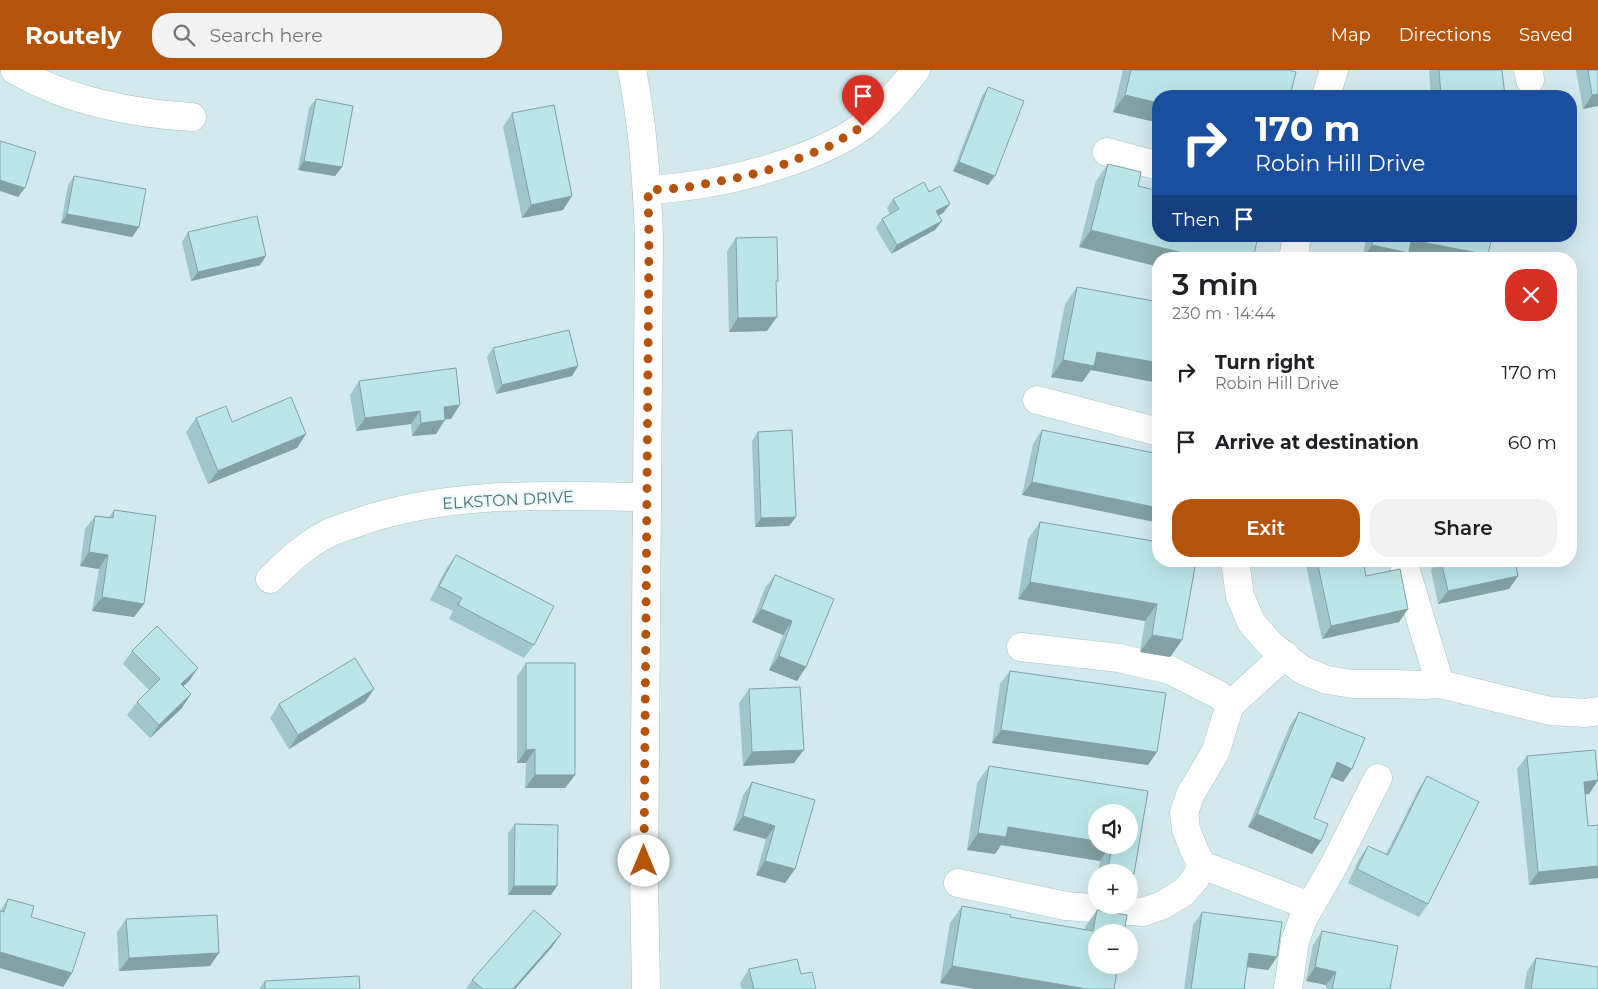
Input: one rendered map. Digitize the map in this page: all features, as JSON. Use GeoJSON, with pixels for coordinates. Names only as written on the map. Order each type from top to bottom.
{"type":"FeatureCollection","features":[{"type":"Feature","properties":{"kind":"street"},"geometry":{"type":"LineString","coordinates":[[15,70],[67,94],[117,107],[192,117]]}},
{"type":"Feature","properties":{"kind":"street"},"geometry":{"type":"LineString","coordinates":[[632,70],[638,97],[648,190],[649,238],[644,870],[646,989]]}},
{"type":"Feature","properties":{"kind":"street"},"geometry":{"type":"LineString","coordinates":[[648,190],[683,188],[742,177],[772,169],[830,146],[863,126],[895,97],[916,70]]}},
{"type":"Feature","properties":{"kind":"street"},"geometry":{"type":"LineString","coordinates":[[1328,90],[1334,70]]}},
{"type":"Feature","properties":{"kind":"street"},"geometry":{"type":"LineString","coordinates":[[1107,152],[1152,164]]}},
{"type":"Feature","properties":{"kind":"street"},"geometry":{"type":"LineString","coordinates":[[1037,400],[1152,430]]}},
{"type":"Feature","properties":{"kind":"street","name":"ELKSTON DRIVE"},"geometry":{"type":"LineString","coordinates":[[270,579],[295,555],[328,534],[383,514],[433,504],[488,498],[646,497]]}},
{"type":"Feature","properties":{"kind":"street"},"geometry":{"type":"LineString","coordinates":[[1236,567],[1240,596],[1252,622],[1270,644],[1302,670],[1327,680],[1353,684],[1424,686],[1440,684],[1550,711],[1586,713],[1598,711]]}},
{"type":"Feature","properties":{"kind":"street"},"geometry":{"type":"LineString","coordinates":[[1405,567],[1440,684]]}},
{"type":"Feature","properties":{"kind":"street"},"geometry":{"type":"LineString","coordinates":[[1021,647],[1119,658],[1170,670],[1219,695],[1230,705]]}},
{"type":"Feature","properties":{"kind":"street"},"geometry":{"type":"LineString","coordinates":[[1285,655],[1230,705],[1215,753],[1190,794],[1184,813],[1186,829],[1202,865],[1310,906]]}},
{"type":"Feature","properties":{"kind":"street"},"geometry":{"type":"LineString","coordinates":[[1288,989],[1295,941],[1303,919],[1334,865],[1378,778]]}},
{"type":"Feature","properties":{"kind":"street"},"geometry":{"type":"LineString","coordinates":[[958,882],[1066,906],[1143,912],[1163,905],[1184,892],[1195,879],[1202,865]]}},
{"type":"Feature","properties":{"kind":"shaded area"},"geometry":{"type":"Polygon","coordinates":[[[0,70],[1598,70],[1598,989],[0,989],[0,70]]]}},
{"type":"Feature","properties":{"kind":"building"},"geometry":{"type":"Polygon","coordinates":[[[1131,70],[1289,70],[1296,72],[1292,90],[1152,90],[1152,101],[1125,95],[1131,70]]]}},
{"type":"Feature","properties":{"kind":"building"},"geometry":{"type":"Polygon","coordinates":[[[1439,70],[1502,70],[1504,90],[1441,90],[1439,70]]]}},
{"type":"Feature","properties":{"kind":"building"},"geometry":{"type":"Polygon","coordinates":[[[1588,70],[1598,70],[1598,94],[1592,95],[1588,70]]]}},
{"type":"Feature","properties":{"kind":"building"},"geometry":{"type":"Polygon","coordinates":[[[988,87],[1024,101],[995,176],[959,162],[988,87]]]}},
{"type":"Feature","properties":{"kind":"building"},"geometry":{"type":"Polygon","coordinates":[[[316,99],[353,106],[342,167],[304,161],[316,99]]]}},
{"type":"Feature","properties":{"kind":"building"},"geometry":{"type":"Polygon","coordinates":[[[554,105],[572,196],[531,205],[512,113],[554,105]]]}},
{"type":"Feature","properties":{"kind":"building"},"geometry":{"type":"Polygon","coordinates":[[[0,141],[36,152],[25,188],[0,180],[0,141]]]}},
{"type":"Feature","properties":{"kind":"building"},"geometry":{"type":"Polygon","coordinates":[[[1108,164],[1141,172],[1138,186],[1152,189],[1152,242],[1257,242],[1255,252],[1179,252],[1091,230],[1108,164]]]}},
{"type":"Feature","properties":{"kind":"building"},"geometry":{"type":"Polygon","coordinates":[[[74,176],[146,189],[139,227],[67,214],[74,176]]]}},
{"type":"Feature","properties":{"kind":"building"},"geometry":{"type":"Polygon","coordinates":[[[924,182],[929,192],[940,186],[950,204],[936,211],[942,221],[897,245],[882,219],[899,209],[893,199],[924,182]]]}},
{"type":"Feature","properties":{"kind":"building"},"geometry":{"type":"Polygon","coordinates":[[[257,216],[266,256],[198,272],[188,232],[257,216]]]}},
{"type":"Feature","properties":{"kind":"building"},"geometry":{"type":"Polygon","coordinates":[[[777,237],[777,317],[738,318],[736,238],[777,237]]]}},
{"type":"Feature","properties":{"kind":"building"},"geometry":{"type":"Polygon","coordinates":[[[1372,242],[1411,242],[1409,252],[1372,245],[1372,242]]]}},
{"type":"Feature","properties":{"kind":"building"},"geometry":{"type":"Polygon","coordinates":[[[1421,242],[1491,242],[1489,252],[1473,252],[1421,242]]]}},
{"type":"Feature","properties":{"kind":"building"},"geometry":{"type":"Polygon","coordinates":[[[1077,287],[1152,301],[1152,362],[1097,352],[1094,366],[1063,360],[1077,287]]]}},
{"type":"Feature","properties":{"kind":"building"},"geometry":{"type":"Polygon","coordinates":[[[569,330],[578,366],[502,385],[493,348],[569,330]]]}},
{"type":"Feature","properties":{"kind":"building"},"geometry":{"type":"Polygon","coordinates":[[[456,368],[460,405],[444,407],[445,420],[421,423],[420,411],[365,418],[359,381],[456,368]]]}},
{"type":"Feature","properties":{"kind":"building"},"geometry":{"type":"Polygon","coordinates":[[[291,397],[306,434],[218,471],[196,418],[226,406],[232,422],[291,397]]]}},
{"type":"Feature","properties":{"kind":"building"},"geometry":{"type":"Polygon","coordinates":[[[792,430],[796,517],[761,518],[758,432],[792,430]]]}},
{"type":"Feature","properties":{"kind":"building"},"geometry":{"type":"Polygon","coordinates":[[[1042,430],[1152,453],[1152,507],[1032,482],[1042,430]]]}},
{"type":"Feature","properties":{"kind":"building"},"geometry":{"type":"Polygon","coordinates":[[[114,510],[156,516],[144,604],[102,597],[108,555],[89,552],[95,516],[113,518],[114,510]]]}},
{"type":"Feature","properties":{"kind":"building"},"geometry":{"type":"Polygon","coordinates":[[[1040,522],[1152,541],[1152,567],[1195,567],[1182,640],[1152,635],[1157,604],[1030,582],[1040,522]]]}},
{"type":"Feature","properties":{"kind":"building"},"geometry":{"type":"Polygon","coordinates":[[[456,555],[554,606],[534,645],[458,605],[462,598],[439,586],[456,555]]]}},
{"type":"Feature","properties":{"kind":"building"},"geometry":{"type":"Polygon","coordinates":[[[1318,567],[1364,567],[1366,576],[1400,569],[1408,609],[1331,626],[1318,567]]]}},
{"type":"Feature","properties":{"kind":"building"},"geometry":{"type":"Polygon","coordinates":[[[1442,567],[1516,567],[1518,576],[1448,591],[1442,567]]]}},
{"type":"Feature","properties":{"kind":"building"},"geometry":{"type":"Polygon","coordinates":[[[775,575],[834,599],[806,667],[779,656],[792,621],[761,609],[775,575]]]}},
{"type":"Feature","properties":{"kind":"building"},"geometry":{"type":"Polygon","coordinates":[[[157,626],[198,668],[181,684],[191,694],[159,725],[137,702],[160,679],[132,651],[157,626]]]}},
{"type":"Feature","properties":{"kind":"building"},"geometry":{"type":"Polygon","coordinates":[[[355,658],[374,689],[298,735],[279,704],[355,658]]]}},
{"type":"Feature","properties":{"kind":"building"},"geometry":{"type":"Polygon","coordinates":[[[526,663],[575,663],[575,775],[535,775],[535,749],[526,750],[526,663]]]}},
{"type":"Feature","properties":{"kind":"building"},"geometry":{"type":"Polygon","coordinates":[[[1010,671],[1166,693],[1157,752],[1001,730],[1010,671]]]}},
{"type":"Feature","properties":{"kind":"building"},"geometry":{"type":"Polygon","coordinates":[[[800,687],[804,750],[752,752],[749,689],[800,687]]]}},
{"type":"Feature","properties":{"kind":"building"},"geometry":{"type":"Polygon","coordinates":[[[1299,712],[1365,738],[1352,769],[1337,762],[1314,818],[1328,824],[1321,841],[1257,814],[1299,712]]]}},
{"type":"Feature","properties":{"kind":"building"},"geometry":{"type":"Polygon","coordinates":[[[1595,750],[1598,780],[1584,782],[1588,826],[1598,825],[1598,866],[1538,872],[1527,756],[1595,750]]]}},
{"type":"Feature","properties":{"kind":"building"},"geometry":{"type":"Polygon","coordinates":[[[989,766],[1148,791],[1138,850],[1138,804],[1088,804],[1088,840],[1008,827],[1006,837],[978,833],[989,766]]]}},
{"type":"Feature","properties":{"kind":"building"},"geometry":{"type":"Polygon","coordinates":[[[1427,776],[1479,802],[1428,904],[1357,869],[1368,846],[1388,855],[1427,776]]]}},
{"type":"Feature","properties":{"kind":"building"},"geometry":{"type":"Polygon","coordinates":[[[752,782],[815,800],[795,869],[765,861],[775,826],[743,816],[752,782]]]}},
{"type":"Feature","properties":{"kind":"building"},"geometry":{"type":"Polygon","coordinates":[[[515,824],[558,825],[557,886],[514,886],[515,824]]]}},
{"type":"Feature","properties":{"kind":"building"},"geometry":{"type":"Polygon","coordinates":[[[1111,854],[1137,854],[1136,864],[1109,864],[1111,854]]]}},
{"type":"Feature","properties":{"kind":"building"},"geometry":{"type":"Polygon","coordinates":[[[8,899],[34,906],[31,917],[85,933],[72,973],[0,952],[0,911],[4,912],[8,899]]]}},
{"type":"Feature","properties":{"kind":"building"},"geometry":{"type":"Polygon","coordinates":[[[962,906],[1011,915],[1010,917],[1088,930],[1088,974],[1116,974],[1114,989],[1087,989],[952,966],[962,906]]]}},
{"type":"Feature","properties":{"kind":"building"},"geometry":{"type":"Polygon","coordinates":[[[534,910],[561,934],[513,989],[483,989],[472,980],[534,910]]]}},
{"type":"Feature","properties":{"kind":"building"},"geometry":{"type":"Polygon","coordinates":[[[1202,912],[1282,922],[1277,957],[1249,953],[1244,989],[1191,989],[1202,912]]]}},
{"type":"Feature","properties":{"kind":"building"},"geometry":{"type":"Polygon","coordinates":[[[1096,914],[1127,915],[1125,924],[1094,924],[1096,914]]]}},
{"type":"Feature","properties":{"kind":"building"},"geometry":{"type":"Polygon","coordinates":[[[217,915],[219,953],[129,958],[126,919],[217,915]]]}},
{"type":"Feature","properties":{"kind":"building"},"geometry":{"type":"Polygon","coordinates":[[[1322,931],[1398,946],[1390,989],[1332,989],[1336,972],[1315,967],[1322,931]]]}},
{"type":"Feature","properties":{"kind":"building"},"geometry":{"type":"Polygon","coordinates":[[[1536,958],[1598,967],[1598,989],[1531,989],[1536,958]]]}},
{"type":"Feature","properties":{"kind":"building"},"geometry":{"type":"Polygon","coordinates":[[[797,959],[801,974],[812,972],[816,989],[754,989],[749,969],[797,959]]]}},
{"type":"Feature","properties":{"kind":"building"},"geometry":{"type":"Polygon","coordinates":[[[359,976],[360,989],[265,989],[265,981],[359,976]]]}},
{"type":"Feature","properties":{"kind":"route"},"geometry":{"type":"LineString","coordinates":[[644,861],[648,190],[683,188],[742,177],[772,169],[830,146],[863,126]]}}]}
